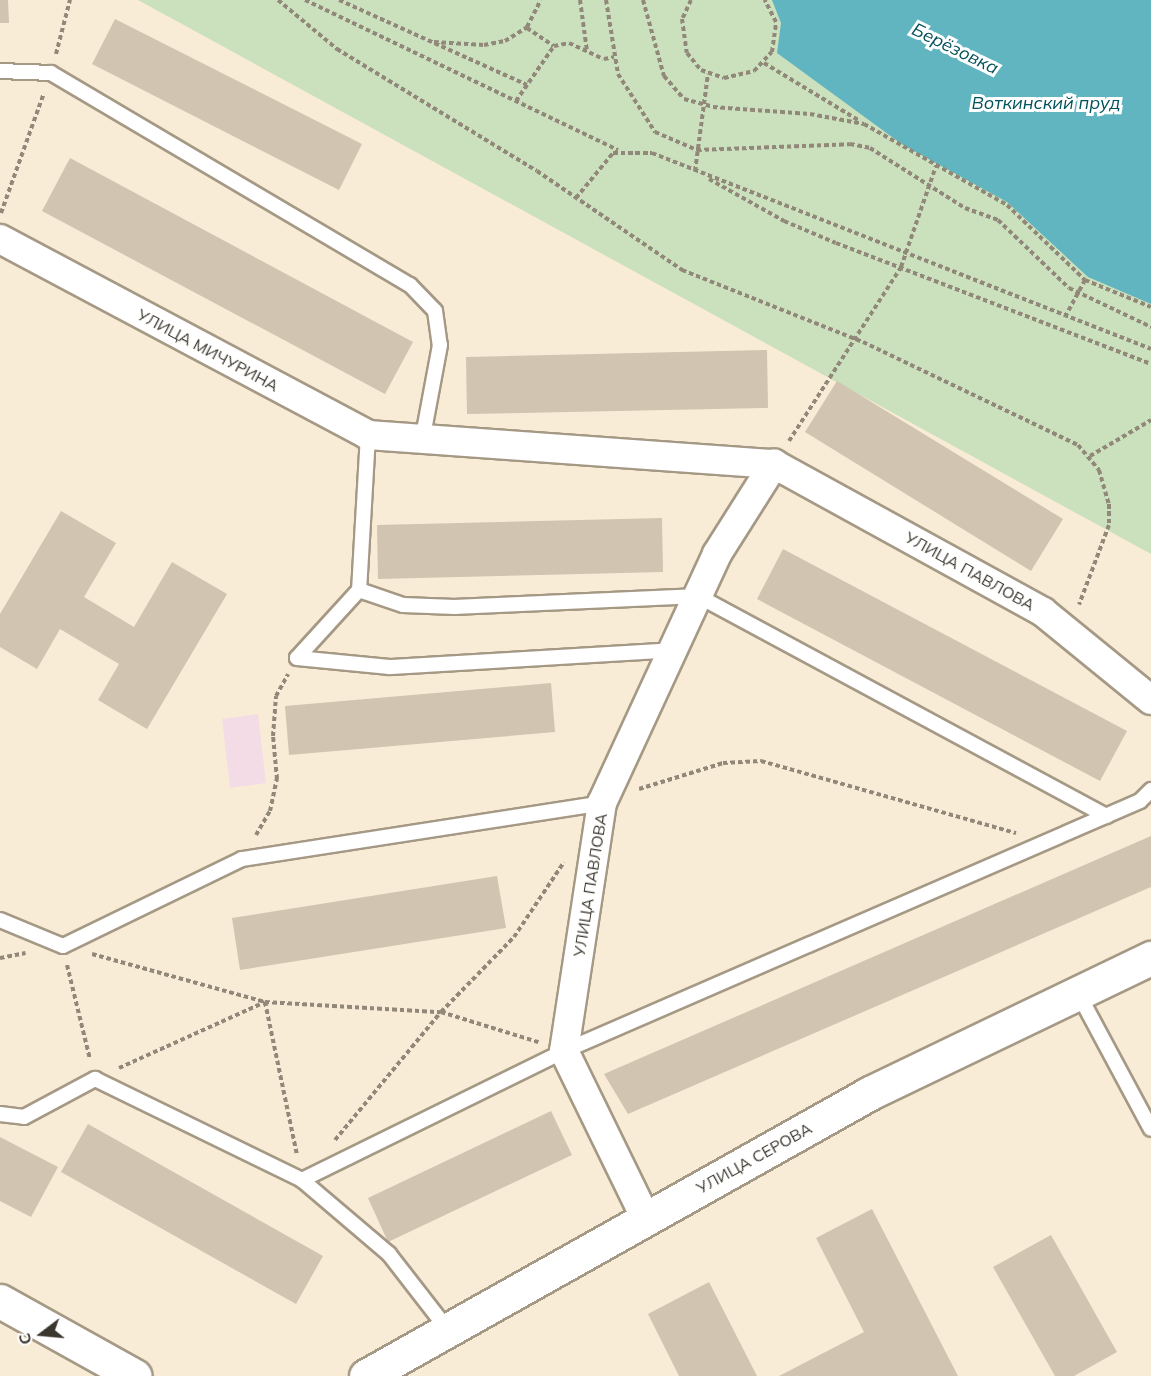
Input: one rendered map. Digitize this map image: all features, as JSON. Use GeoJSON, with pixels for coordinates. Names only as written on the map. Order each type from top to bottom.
{"type":"FeatureCollection","features":[{"type":"Feature","properties":{"kind":"main road","name":"УЛИЦА СЕРОВА"},"geometry":{"type":"LineString","coordinates":[[366,1376],[870,1093],[1151,958]]}},
{"type":"Feature","properties":{"kind":"main road"},"geometry":{"type":"LineString","coordinates":[[0,1301],[135,1376]]}},
{"type":"Feature","properties":{"kind":"street","name":"УЛИЦА МИЧУРИНА"},"geometry":{"type":"LineString","coordinates":[[0,239],[368,435],[423,436]]}},
{"type":"Feature","properties":{"kind":"street","name":"УЛИЦА ПАВЛОВА"},"geometry":{"type":"LineString","coordinates":[[423,436],[774,464],[1043,612],[1151,700]]}},
{"type":"Feature","properties":{"kind":"street","name":"УЛИЦА ПАВЛОВА"},"geometry":{"type":"LineString","coordinates":[[564,1051],[602,803],[717,554],[774,464]]}},
{"type":"Feature","properties":{"kind":"street"},"geometry":{"type":"LineString","coordinates":[[564,1051],[646,1219]]}},
{"type":"Feature","properties":{"kind":"lane"},"geometry":{"type":"LineString","coordinates":[[0,71],[51,73],[410,285],[435,312],[441,345],[423,436]]}},
{"type":"Feature","properties":{"kind":"lane"},"geometry":{"type":"LineString","coordinates":[[297,658],[359,590],[368,435]]}},
{"type":"Feature","properties":{"kind":"lane"},"geometry":{"type":"LineString","coordinates":[[359,590],[403,605],[455,607],[698,596],[1107,816]]}},
{"type":"Feature","properties":{"kind":"lane"},"geometry":{"type":"LineString","coordinates":[[297,658],[390,667],[673,650]]}},
{"type":"Feature","properties":{"kind":"lane"},"geometry":{"type":"LineString","coordinates":[[302,1180],[564,1051],[1107,816],[1140,801],[1151,790]]}},
{"type":"Feature","properties":{"kind":"lane"},"geometry":{"type":"LineString","coordinates":[[0,920],[63,946],[242,859],[602,803]]}},
{"type":"Feature","properties":{"kind":"lane"},"geometry":{"type":"LineString","coordinates":[[1078,993],[1151,1129]]}},
{"type":"Feature","properties":{"kind":"lane"},"geometry":{"type":"LineString","coordinates":[[0,1114],[24,1117],[95,1079],[302,1180],[389,1254],[448,1330]]}},
{"type":"Feature","properties":{"kind":"path"},"geometry":{"type":"LineString","coordinates":[[0,215],[51,73],[70,0]]}},
{"type":"Feature","properties":{"kind":"path"},"geometry":{"type":"LineString","coordinates":[[278,0],[344,54],[576,198],[682,270],[855,339],[1078,445],[1090,456],[1106,486],[1108,525],[1093,575],[1064,629]]}},
{"type":"Feature","properties":{"kind":"path"},"geometry":{"type":"LineString","coordinates":[[305,0],[619,151],[652,153],[905,255],[1151,349]]}},
{"type":"Feature","properties":{"kind":"path"},"geometry":{"type":"LineString","coordinates":[[339,0],[527,85]]}},
{"type":"Feature","properties":{"kind":"path"},"geometry":{"type":"LineString","coordinates":[[431,41],[494,44],[527,27],[542,0]]}},
{"type":"Feature","properties":{"kind":"path"},"geometry":{"type":"LineString","coordinates":[[580,0],[587,51]]}},
{"type":"Feature","properties":{"kind":"path"},"geometry":{"type":"LineString","coordinates":[[606,0],[618,74],[643,120],[675,144],[697,150],[861,145],[929,184],[965,208],[998,220],[1078,293],[1151,327]]}},
{"type":"Feature","properties":{"kind":"path"},"geometry":{"type":"LineString","coordinates":[[643,0],[664,76],[684,99],[702,105],[810,114],[864,124]]}},
{"type":"Feature","properties":{"kind":"path"},"geometry":{"type":"LineString","coordinates":[[691,0],[682,19],[683,42],[694,64],[708,74],[733,78],[764,63],[777,35],[772,9],[765,0]]}},
{"type":"Feature","properties":{"kind":"path"},"geometry":{"type":"LineString","coordinates":[[527,27],[554,46]]}},
{"type":"Feature","properties":{"kind":"path"},"geometry":{"type":"LineString","coordinates":[[516,101],[554,46],[569,43],[604,59],[614,57]]}},
{"type":"Feature","properties":{"kind":"path"},"geometry":{"type":"LineString","coordinates":[[764,63],[864,124],[1007,205],[1084,280],[1151,307]]}},
{"type":"Feature","properties":{"kind":"path"},"geometry":{"type":"LineString","coordinates":[[694,171],[708,74]]}},
{"type":"Feature","properties":{"kind":"path"},"geometry":{"type":"LineString","coordinates":[[576,198],[608,157],[619,151]]}},
{"type":"Feature","properties":{"kind":"path"},"geometry":{"type":"LineString","coordinates":[[774,464],[901,267],[936,166]]}},
{"type":"Feature","properties":{"kind":"path"},"geometry":{"type":"LineString","coordinates":[[694,171],[784,221],[1151,364]]}},
{"type":"Feature","properties":{"kind":"path"},"geometry":{"type":"LineString","coordinates":[[1065,317],[1084,280]]}},
{"type":"Feature","properties":{"kind":"path"},"geometry":{"type":"LineString","coordinates":[[1090,456],[1151,420]]}},
{"type":"Feature","properties":{"kind":"path"},"geometry":{"type":"LineString","coordinates":[[242,859],[270,811],[278,779],[273,736],[276,696],[297,658]]}},
{"type":"Feature","properties":{"kind":"path"},"geometry":{"type":"LineString","coordinates":[[602,803],[670,776],[723,763],[761,761],[1047,842]]}},
{"type":"Feature","properties":{"kind":"path"},"geometry":{"type":"LineString","coordinates":[[332,1144],[441,1012],[514,937],[571,851]]}},
{"type":"Feature","properties":{"kind":"path"},"geometry":{"type":"LineString","coordinates":[[0,958],[63,946],[265,1002],[441,1012],[564,1051]]}},
{"type":"Feature","properties":{"kind":"path"},"geometry":{"type":"LineString","coordinates":[[63,946],[95,1079],[265,1002]]}},
{"type":"Feature","properties":{"kind":"path"},"geometry":{"type":"LineString","coordinates":[[265,1002],[302,1180]]}},
{"type":"Feature","properties":{"kind":"shaded area"},"geometry":{"type":"Polygon","coordinates":[[[258,714],[266,783],[230,788],[222,719],[258,714]]]}},
{"type":"Feature","properties":{"kind":"green space"},"geometry":{"type":"Polygon","coordinates":[[[138,0],[1151,0],[1151,554],[138,0]]]}},
{"type":"Feature","properties":{"kind":"water","name":"Воткинский пруд"},"geometry":{"type":"Polygon","coordinates":[[[772,0],[1151,0],[1151,304],[1088,277],[1007,202],[903,145],[777,53],[781,23],[772,0]]]}},
{"type":"Feature","properties":{"kind":"building"},"geometry":{"type":"Polygon","coordinates":[[[0,0],[8,0],[9,23],[0,23],[0,0]]]}},
{"type":"Feature","properties":{"kind":"building"},"geometry":{"type":"Polygon","coordinates":[[[115,19],[362,144],[339,190],[92,64],[115,19]]]}},
{"type":"Feature","properties":{"kind":"building"},"geometry":{"type":"Polygon","coordinates":[[[70,158],[413,342],[385,394],[42,211],[70,158]]]}},
{"type":"Feature","properties":{"kind":"building"},"geometry":{"type":"Polygon","coordinates":[[[767,350],[768,408],[467,414],[466,357],[767,350]]]}},
{"type":"Feature","properties":{"kind":"building"},"geometry":{"type":"Polygon","coordinates":[[[837,381],[1063,519],[1031,571],[805,432],[837,381]]]}},
{"type":"Feature","properties":{"kind":"building"},"geometry":{"type":"Polygon","coordinates":[[[61,511],[116,543],[84,597],[134,627],[172,562],[227,594],[147,729],[98,700],[119,664],[60,629],[37,669],[0,647],[0,614],[61,511]]]}},
{"type":"Feature","properties":{"kind":"building"},"geometry":{"type":"Polygon","coordinates":[[[662,518],[663,572],[378,579],[377,525],[662,518]]]}},
{"type":"Feature","properties":{"kind":"building"},"geometry":{"type":"Polygon","coordinates":[[[783,549],[1127,731],[1100,781],[757,599],[783,549]]]}},
{"type":"Feature","properties":{"kind":"building"},"geometry":{"type":"Polygon","coordinates":[[[551,683],[555,732],[289,755],[285,706],[551,683]]]}},
{"type":"Feature","properties":{"kind":"building"},"geometry":{"type":"Polygon","coordinates":[[[1151,836],[1151,887],[628,1114],[604,1074],[1151,836]]]}},
{"type":"Feature","properties":{"kind":"building"},"geometry":{"type":"Polygon","coordinates":[[[497,876],[506,928],[240,970],[232,918],[497,876]]]}},
{"type":"Feature","properties":{"kind":"building"},"geometry":{"type":"Polygon","coordinates":[[[551,1111],[572,1155],[388,1242],[368,1198],[551,1111]]]}},
{"type":"Feature","properties":{"kind":"building"},"geometry":{"type":"Polygon","coordinates":[[[88,1124],[323,1256],[296,1304],[61,1172],[88,1124]]]}},
{"type":"Feature","properties":{"kind":"building"},"geometry":{"type":"Polygon","coordinates":[[[0,1137],[58,1167],[31,1217],[0,1201],[0,1137]]]}},
{"type":"Feature","properties":{"kind":"building"},"geometry":{"type":"Polygon","coordinates":[[[872,1209],[958,1376],[779,1376],[864,1332],[816,1238],[872,1209]]]}},
{"type":"Feature","properties":{"kind":"building"},"geometry":{"type":"Polygon","coordinates":[[[1051,1235],[1117,1352],[1074,1376],[1055,1376],[993,1267],[1051,1235]]]}},
{"type":"Feature","properties":{"kind":"building"},"geometry":{"type":"Polygon","coordinates":[[[709,1282],[757,1376],[679,1376],[648,1314],[709,1282]]]}},
{"type":"Feature","properties":{"kind":"water label","name":"Берёзовка"},"geometry":{"type":"Point","coordinates":[955,49]}}]}
